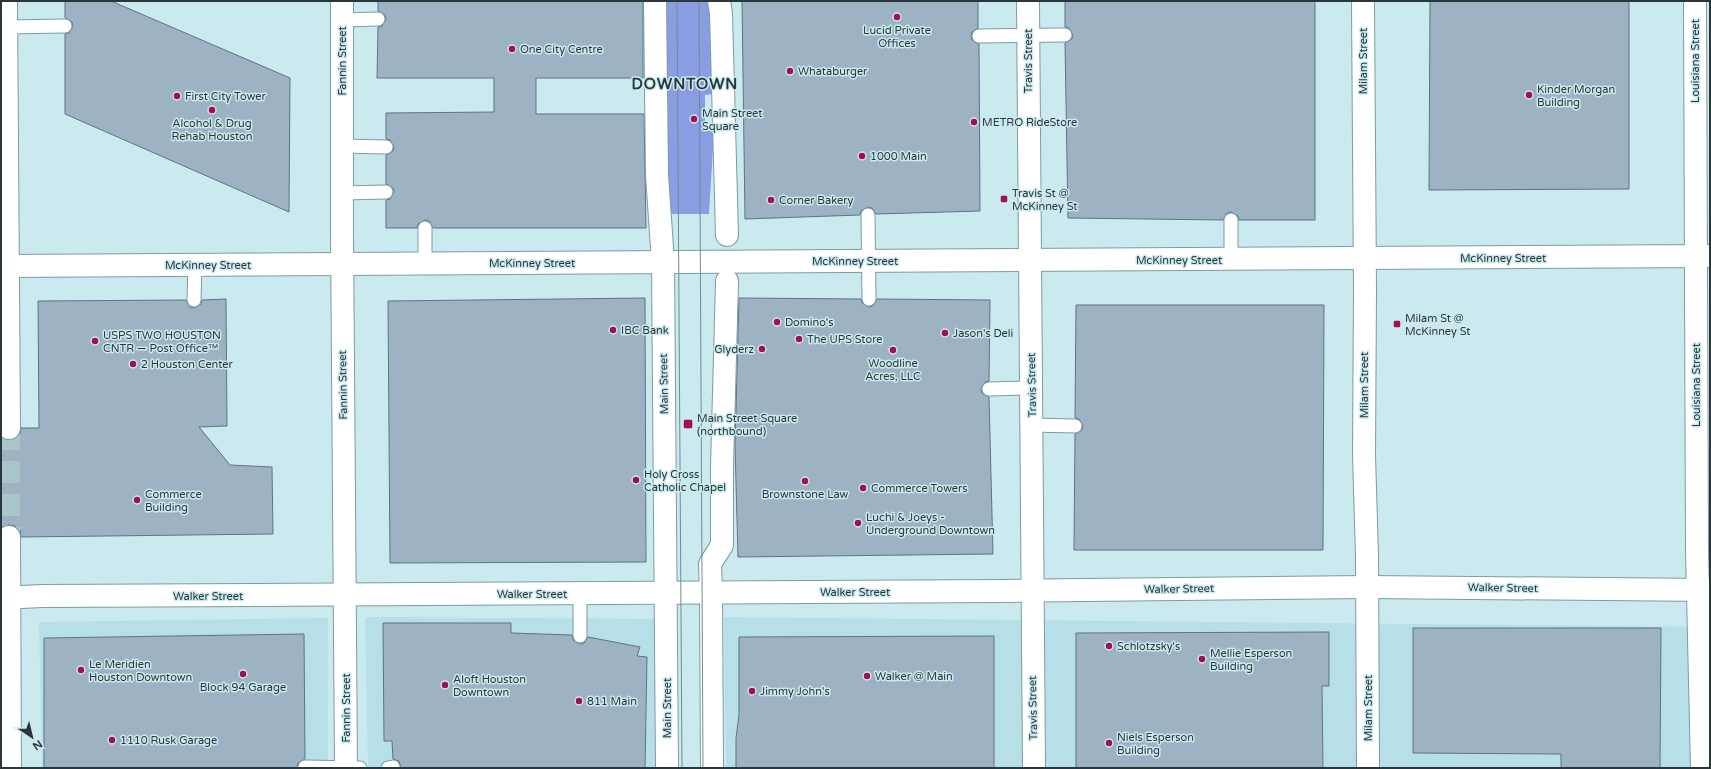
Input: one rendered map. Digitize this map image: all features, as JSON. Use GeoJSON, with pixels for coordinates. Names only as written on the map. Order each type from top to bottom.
{"type":"FeatureCollection","features":[{"type":"Feature","properties":{"kind":"main road"},"geometry":{"type":"LineString","coordinates":[[6,1],[5,266],[9,428]]}},
{"type":"Feature","properties":{"kind":"main road","name":"Main Street"},"geometry":{"type":"LineString","coordinates":[[655,1],[657,175],[663,262],[667,768]]}},
{"type":"Feature","properties":{"kind":"main road"},"geometry":{"type":"LineString","coordinates":[[719,1],[721,13],[727,235]]}},
{"type":"Feature","properties":{"kind":"main road","name":"Travis Street"},"geometry":{"type":"LineString","coordinates":[[1028,1],[1034,768]]}},
{"type":"Feature","properties":{"kind":"main road","name":"Milam Street"},"geometry":{"type":"LineString","coordinates":[[1363,1],[1365,258],[1364,455],[1367,587],[1368,768]]}},
{"type":"Feature","properties":{"kind":"main road","name":"Louisiana Street"},"geometry":{"type":"LineString","coordinates":[[1695,1],[1702,257],[1704,590],[1702,768]]}},
{"type":"Feature","properties":{"kind":"main road","name":"Fannin Street"},"geometry":{"type":"LineString","coordinates":[[342,10],[342,264],[346,768]]}},
{"type":"Feature","properties":{"kind":"main road","name":"McKinney Street"},"geometry":{"type":"LineString","coordinates":[[5,266],[1702,257]]}},
{"type":"Feature","properties":{"kind":"main road"},"geometry":{"type":"LineString","coordinates":[[712,768],[710,564],[722,546],[722,467],[727,281]]}},
{"type":"Feature","properties":{"kind":"main road"},"geometry":{"type":"LineString","coordinates":[[9,537],[5,598],[10,768]]}},
{"type":"Feature","properties":{"kind":"main road","name":"Walker Street"},"geometry":{"type":"LineString","coordinates":[[5,598],[42,596],[1032,591],[1367,587],[1704,590]]}},
{"type":"Feature","properties":{"kind":"lane"},"geometry":{"type":"LineString","coordinates":[[342,10],[378,19]]}},
{"type":"Feature","properties":{"kind":"lane"},"geometry":{"type":"LineString","coordinates":[[6,28],[65,26]]}},
{"type":"Feature","properties":{"kind":"lane"},"geometry":{"type":"LineString","coordinates":[[978,36],[1065,35]]}},
{"type":"Feature","properties":{"kind":"lane"},"geometry":{"type":"LineString","coordinates":[[342,146],[386,147]]}},
{"type":"Feature","properties":{"kind":"lane"},"geometry":{"type":"LineString","coordinates":[[342,193],[386,192]]}},
{"type":"Feature","properties":{"kind":"lane"},"geometry":{"type":"LineString","coordinates":[[868,215],[869,299]]}},
{"type":"Feature","properties":{"kind":"lane"},"geometry":{"type":"LineString","coordinates":[[1231,220],[1231,259]]}},
{"type":"Feature","properties":{"kind":"lane"},"geometry":{"type":"LineString","coordinates":[[425,228],[425,264]]}},
{"type":"Feature","properties":{"kind":"lane"},"geometry":{"type":"LineString","coordinates":[[194,300],[195,265]]}},
{"type":"Feature","properties":{"kind":"lane"},"geometry":{"type":"LineString","coordinates":[[989,389],[1032,388]]}},
{"type":"Feature","properties":{"kind":"lane"},"geometry":{"type":"LineString","coordinates":[[1032,425],[1075,426]]}},
{"type":"Feature","properties":{"kind":"lane"},"geometry":{"type":"LineString","coordinates":[[580,594],[580,636]]}},
{"type":"Feature","properties":{"kind":"lane"},"geometry":{"type":"LineString","coordinates":[[305,767],[360,768]]}},
{"type":"Feature","properties":{"kind":"shaded area"},"geometry":{"type":"Polygon","coordinates":[[[365,617],[658,619],[658,768],[368,768],[365,617]]]}},
{"type":"Feature","properties":{"kind":"shaded area"},"geometry":{"type":"Polygon","coordinates":[[[724,617],[1710,627],[1710,768],[726,768],[724,617]]]}},
{"type":"Feature","properties":{"kind":"shaded area"},"geometry":{"type":"Polygon","coordinates":[[[328,618],[328,768],[42,768],[39,622],[328,618]]]}},
{"type":"Feature","properties":{"kind":"water"},"geometry":{"type":"Polygon","coordinates":[[[666,1],[710,1],[713,94],[705,95],[705,131],[714,131],[709,214],[671,214],[668,173],[666,1]]]}},
{"type":"Feature","properties":{"kind":"building","name":"First City Tower"},"geometry":{"type":"Polygon","coordinates":[[[65,1],[111,1],[290,78],[289,212],[65,114],[65,34],[69,33],[73,26],[72,22],[65,18],[65,1]]]}},
{"type":"Feature","properties":{"kind":"building"},"geometry":{"type":"Polygon","coordinates":[[[378,1],[643,1],[643,78],[536,78],[536,114],[644,114],[646,228],[433,228],[429,221],[425,220],[418,224],[417,228],[386,228],[386,200],[390,199],[394,192],[393,188],[386,184],[386,155],[393,151],[394,147],[390,140],[386,139],[386,113],[494,112],[494,78],[377,78],[378,27],[382,26],[386,19],[385,15],[378,11],[378,1]]]}},
{"type":"Feature","properties":{"kind":"building"},"geometry":{"type":"Polygon","coordinates":[[[742,1],[978,1],[978,28],[972,32],[971,36],[972,40],[979,44],[980,211],[876,214],[872,208],[868,207],[861,211],[860,215],[745,219],[742,1]]]}},
{"type":"Feature","properties":{"kind":"building"},"geometry":{"type":"Polygon","coordinates":[[[1065,1],[1315,1],[1315,220],[1239,220],[1238,216],[1231,212],[1227,213],[1223,220],[1068,218],[1065,43],[1072,39],[1073,35],[1069,28],[1065,27],[1065,1]]]}},
{"type":"Feature","properties":{"kind":"building","name":"Kinder Morgan Building"},"geometry":{"type":"Polygon","coordinates":[[[1430,1],[1629,1],[1629,189],[1429,190],[1430,1]]]}},
{"type":"Feature","properties":{"kind":"building"},"geometry":{"type":"Polygon","coordinates":[[[645,298],[646,562],[390,563],[388,301],[645,298]]]}},
{"type":"Feature","properties":{"kind":"building"},"geometry":{"type":"Polygon","coordinates":[[[739,298],[861,299],[862,303],[869,307],[873,306],[877,299],[990,300],[989,381],[985,382],[981,389],[982,393],[989,397],[993,554],[738,557],[735,446],[739,298]]]}},
{"type":"Feature","properties":{"kind":"building"},"geometry":{"type":"Polygon","coordinates":[[[226,299],[227,426],[199,427],[230,465],[272,467],[273,534],[21,537],[20,530],[15,526],[9,525],[1,528],[1,437],[9,440],[15,439],[20,434],[21,428],[39,428],[38,301],[186,300],[190,307],[194,308],[201,304],[202,300],[226,299]]]}},
{"type":"Feature","properties":{"kind":"building"},"geometry":{"type":"Polygon","coordinates":[[[1076,305],[1324,305],[1323,550],[1074,550],[1075,434],[1082,430],[1083,426],[1079,419],[1075,418],[1076,305]]]}},
{"type":"Feature","properties":{"kind":"building"},"geometry":{"type":"Polygon","coordinates":[[[383,623],[511,623],[511,633],[572,635],[573,640],[580,644],[584,643],[588,637],[640,647],[637,656],[647,657],[645,768],[401,768],[399,761],[393,759],[392,741],[384,741],[383,623]]]}},
{"type":"Feature","properties":{"kind":"building"},"geometry":{"type":"Polygon","coordinates":[[[1413,628],[1661,628],[1660,768],[1561,768],[1561,754],[1413,753],[1413,628]]]}},
{"type":"Feature","properties":{"kind":"building"},"geometry":{"type":"Polygon","coordinates":[[[1329,632],[1329,686],[1322,686],[1323,768],[1076,768],[1076,633],[1329,632]]]}},
{"type":"Feature","properties":{"kind":"building"},"geometry":{"type":"Polygon","coordinates":[[[304,634],[305,759],[298,763],[297,768],[44,768],[44,638],[304,634]]]}},
{"type":"Feature","properties":{"kind":"building","name":"Walker @ Main"},"geometry":{"type":"Polygon","coordinates":[[[994,636],[994,768],[736,768],[736,738],[739,715],[739,637],[994,636]]]}},
{"type":"Feature","properties":{"kind":"tunnel"},"geometry":{"type":"LineString","coordinates":[[9,428],[9,537]]}},
{"type":"Feature","properties":{"kind":"tram line"},"geometry":{"type":"LineString","coordinates":[[677,1],[682,768]]}},
{"type":"Feature","properties":{"kind":"tram line"},"geometry":{"type":"LineString","coordinates":[[699,1],[703,768]]}},
{"type":"Feature","properties":{"kind":"place","name":"Lucid Private Offices"},"geometry":{"type":"Point","coordinates":[897,17]}},
{"type":"Feature","properties":{"kind":"place","name":"One City Centre"},"geometry":{"type":"Point","coordinates":[512,49]}},
{"type":"Feature","properties":{"kind":"place","name":"Whataburger"},"geometry":{"type":"Point","coordinates":[790,71]}},
{"type":"Feature","properties":{"kind":"place","name":"Kinder Morgan Building"},"geometry":{"type":"Point","coordinates":[1529,95]}},
{"type":"Feature","properties":{"kind":"place","name":"First City Tower"},"geometry":{"type":"Point","coordinates":[177,96]}},
{"type":"Feature","properties":{"kind":"place","name":"Alcohol & Drug Rehab Houston"},"geometry":{"type":"Point","coordinates":[212,110]}},
{"type":"Feature","properties":{"kind":"place","name":"Main Street Square"},"geometry":{"type":"Point","coordinates":[694,119]}},
{"type":"Feature","properties":{"kind":"place","name":"METRO RideStore"},"geometry":{"type":"Point","coordinates":[974,122]}},
{"type":"Feature","properties":{"kind":"place","name":"1000 Main"},"geometry":{"type":"Point","coordinates":[862,156]}},
{"type":"Feature","properties":{"kind":"place","name":"Travis St @ McKinney St"},"geometry":{"type":"Point","coordinates":[1004,199]}},
{"type":"Feature","properties":{"kind":"place","name":"Corner Bakery"},"geometry":{"type":"Point","coordinates":[771,200]}},
{"type":"Feature","properties":{"kind":"place","name":"Domino's"},"geometry":{"type":"Point","coordinates":[777,322]}},
{"type":"Feature","properties":{"kind":"place","name":"Milam St @ McKinney St"},"geometry":{"type":"Point","coordinates":[1397,324]}},
{"type":"Feature","properties":{"kind":"place","name":"IBC Bank"},"geometry":{"type":"Point","coordinates":[613,330]}},
{"type":"Feature","properties":{"kind":"place","name":"Jason's Deli"},"geometry":{"type":"Point","coordinates":[945,333]}},
{"type":"Feature","properties":{"kind":"place","name":"The UPS Store"},"geometry":{"type":"Point","coordinates":[799,339]}},
{"type":"Feature","properties":{"kind":"place","name":"USPS TWO HOUSTON CNTR — Post Office™"},"geometry":{"type":"Point","coordinates":[95,341]}},
{"type":"Feature","properties":{"kind":"place","name":"Glyderz"},"geometry":{"type":"Point","coordinates":[762,349]}},
{"type":"Feature","properties":{"kind":"place","name":"Woodline Acres, LLC"},"geometry":{"type":"Point","coordinates":[893,350]}},
{"type":"Feature","properties":{"kind":"place","name":"2 Houston Center"},"geometry":{"type":"Point","coordinates":[133,364]}},
{"type":"Feature","properties":{"kind":"place","name":"Main Street Square (northbound)"},"geometry":{"type":"Point","coordinates":[688,424]}},
{"type":"Feature","properties":{"kind":"place","name":"Holy Cross Catholic Chapel"},"geometry":{"type":"Point","coordinates":[636,480]}},
{"type":"Feature","properties":{"kind":"place","name":"Brownstone Law"},"geometry":{"type":"Point","coordinates":[805,481]}},
{"type":"Feature","properties":{"kind":"place","name":"Commerce Towers"},"geometry":{"type":"Point","coordinates":[863,488]}},
{"type":"Feature","properties":{"kind":"place","name":"Commerce Building"},"geometry":{"type":"Point","coordinates":[137,500]}},
{"type":"Feature","properties":{"kind":"place","name":"Luchi & Joeys - Underground Downtown"},"geometry":{"type":"Point","coordinates":[858,523]}},
{"type":"Feature","properties":{"kind":"place","name":"Schlotzsky's"},"geometry":{"type":"Point","coordinates":[1109,646]}},
{"type":"Feature","properties":{"kind":"place","name":"Mellie Esperson Building"},"geometry":{"type":"Point","coordinates":[1202,659]}},
{"type":"Feature","properties":{"kind":"place","name":"Le Meridien Houston Downtown"},"geometry":{"type":"Point","coordinates":[81,670]}},
{"type":"Feature","properties":{"kind":"place","name":"Block 94 Garage"},"geometry":{"type":"Point","coordinates":[243,674]}},
{"type":"Feature","properties":{"kind":"place","name":"Walker @ Main"},"geometry":{"type":"Point","coordinates":[867,676]}},
{"type":"Feature","properties":{"kind":"place","name":"Aloft Houston Downtown"},"geometry":{"type":"Point","coordinates":[445,685]}},
{"type":"Feature","properties":{"kind":"place","name":"Jimmy John's"},"geometry":{"type":"Point","coordinates":[752,691]}},
{"type":"Feature","properties":{"kind":"place","name":"811 Main"},"geometry":{"type":"Point","coordinates":[579,701]}},
{"type":"Feature","properties":{"kind":"place","name":"1110 Rusk Garage"},"geometry":{"type":"Point","coordinates":[112,740]}},
{"type":"Feature","properties":{"kind":"place","name":"Niels Esperson Building"},"geometry":{"type":"Point","coordinates":[1109,743]}},
{"type":"Feature","properties":{"kind":"district","name":"DOWNTOWN"},"geometry":{"type":"Point","coordinates":[685,84]}}]}
